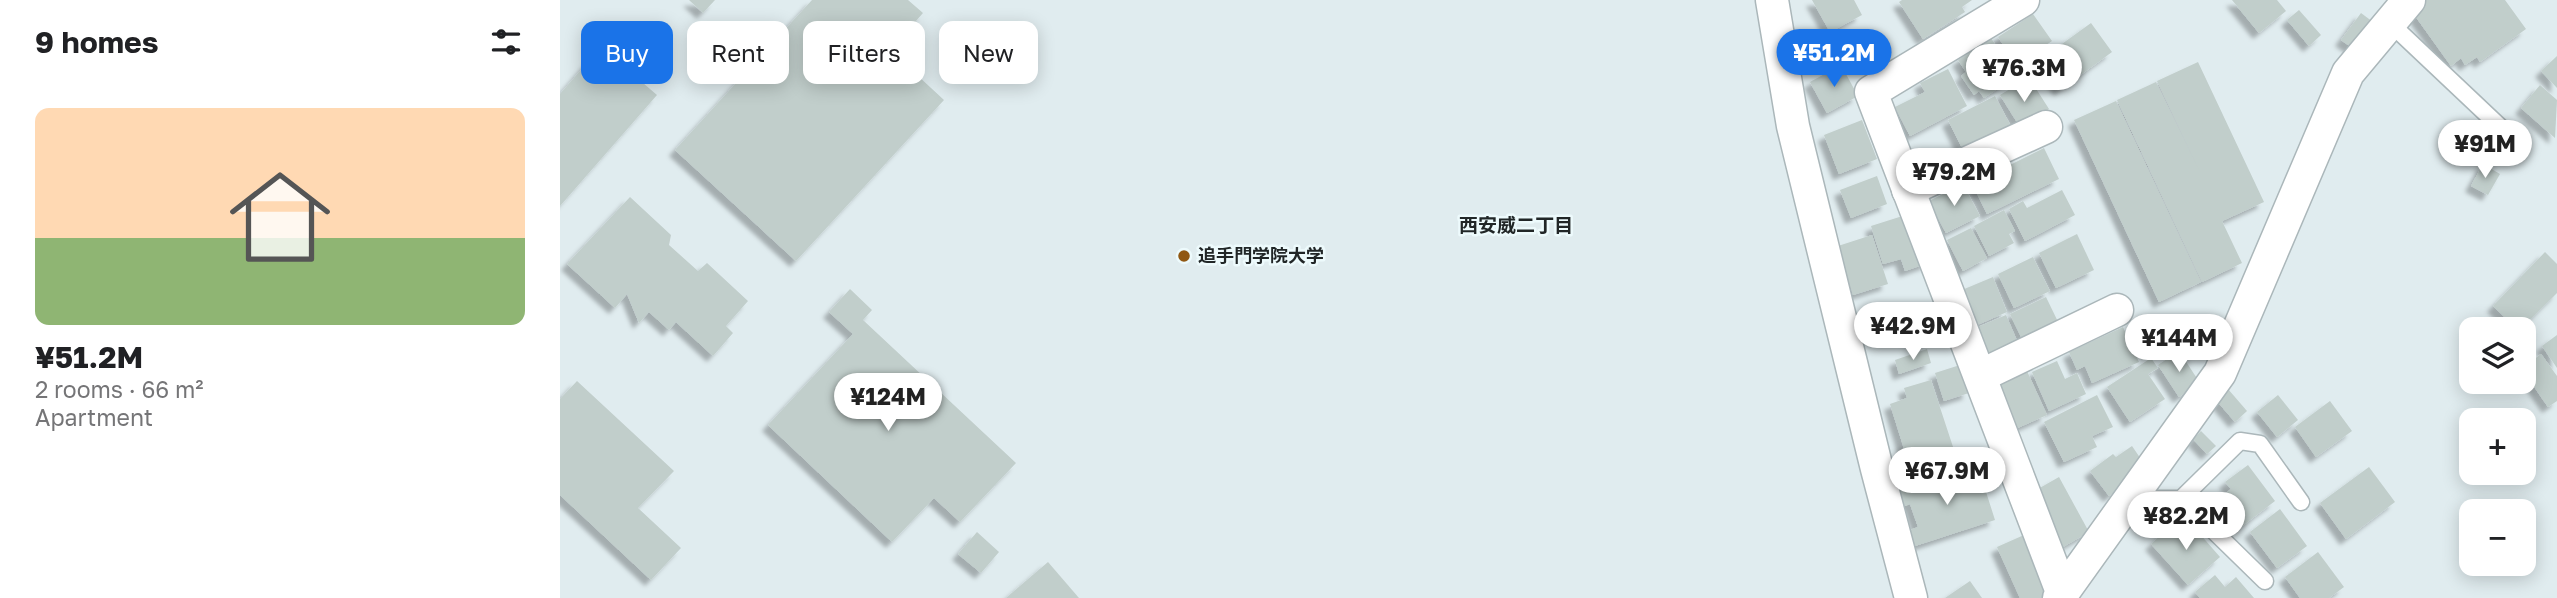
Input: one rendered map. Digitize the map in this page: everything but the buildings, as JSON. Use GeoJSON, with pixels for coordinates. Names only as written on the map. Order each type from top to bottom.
{"type":"FeatureCollection","features":[{"type":"Feature","properties":{"kind":"street"},"geometry":{"type":"LineString","coordinates":[[1772,0],[1793,126],[1911,598]]}},
{"type":"Feature","properties":{"kind":"street"},"geometry":{"type":"LineString","coordinates":[[2023,0],[1871,92],[2061,595]]}},
{"type":"Feature","properties":{"kind":"street"},"geometry":{"type":"LineString","coordinates":[[2061,595],[2220,373],[2348,73],[2399,11]]}},
{"type":"Feature","properties":{"kind":"street"},"geometry":{"type":"LineString","coordinates":[[1908,190],[2046,127]]}},
{"type":"Feature","properties":{"kind":"street"},"geometry":{"type":"LineString","coordinates":[[1980,376],[2117,310]]}},
{"type":"Feature","properties":{"kind":"lane"},"geometry":{"type":"LineString","coordinates":[[2399,11],[2515,141]]}},
{"type":"Feature","properties":{"kind":"lane"},"geometry":{"type":"LineString","coordinates":[[2181,499],[2240,441],[2260,444],[2301,502]]}},
{"type":"Feature","properties":{"kind":"lane"},"geometry":{"type":"LineString","coordinates":[[2129,499],[2181,499],[2265,581]]}},
{"type":"Feature","properties":{"kind":"place","name":"追手門学院大学"},"geometry":{"type":"Point","coordinates":[1184,256]}},
{"type":"Feature","properties":{"kind":"district","name":"西安威二丁目"},"geometry":{"type":"Point","coordinates":[1516,225]}}]}
